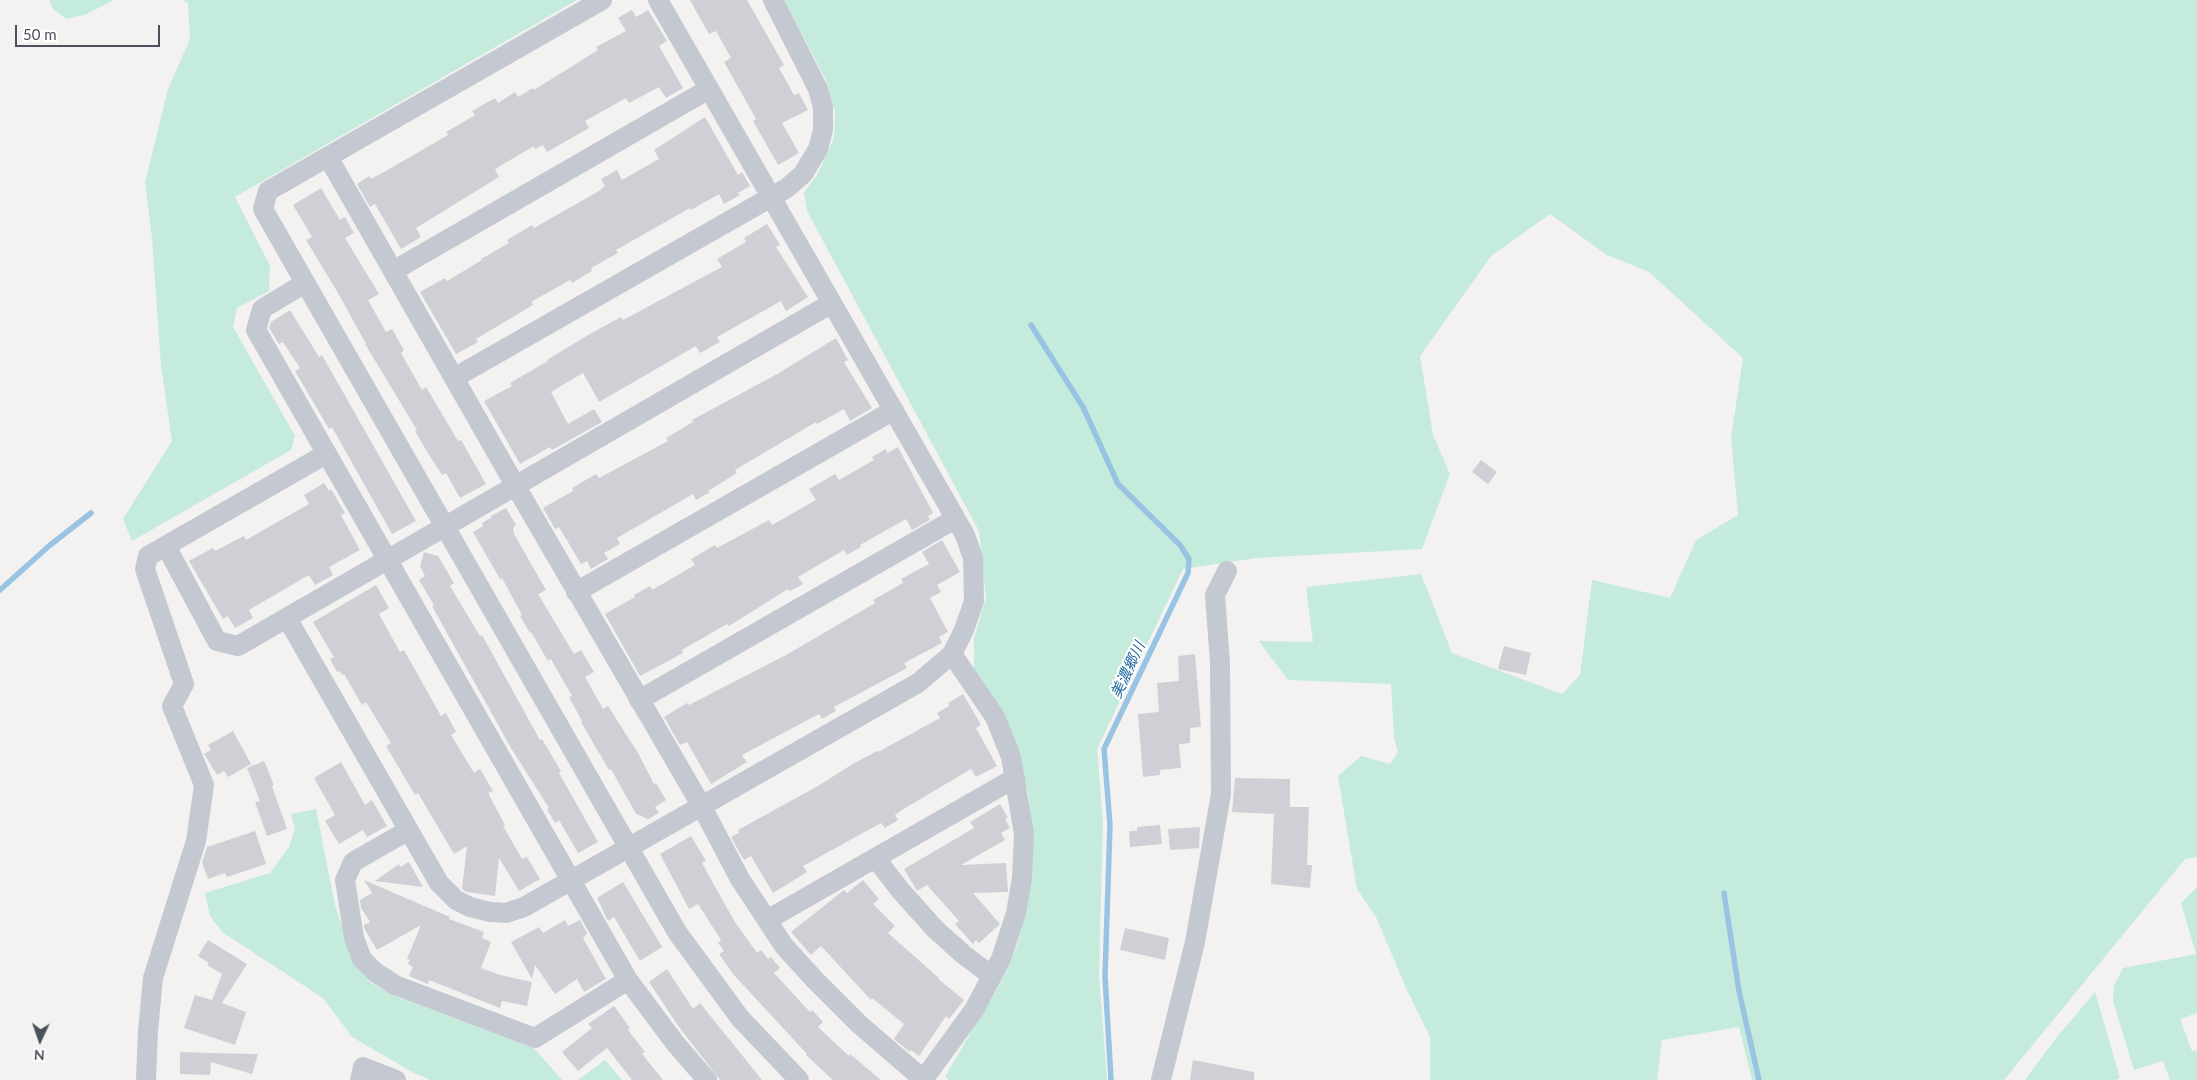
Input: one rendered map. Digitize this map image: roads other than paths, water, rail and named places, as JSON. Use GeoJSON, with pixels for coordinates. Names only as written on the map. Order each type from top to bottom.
{"type":"FeatureCollection","features":[{"type":"Feature","properties":{"kind":"street"},"geometry":{"type":"LineString","coordinates":[[602,0],[268,191],[263,209],[677,932],[734,1010],[799,1080]]}},
{"type":"Feature","properties":{"kind":"street"},"geometry":{"type":"LineString","coordinates":[[287,618],[439,883],[456,900],[470,907],[490,912],[506,912],[524,907],[918,683],[952,654],[964,630],[974,601],[973,558],[965,535],[658,0]]}},
{"type":"Feature","properties":{"kind":"street"},"geometry":{"type":"LineString","coordinates":[[454,378],[786,188],[803,174],[818,150],[823,130],[823,107],[818,89],[773,0]]}},
{"type":"Feature","properties":{"kind":"street"},"geometry":{"type":"LineString","coordinates":[[393,271],[710,89]]}},
{"type":"Feature","properties":{"kind":"street"},"geometry":{"type":"LineString","coordinates":[[328,157],[576,592],[701,806],[740,879],[784,946],[859,1024],[923,1080],[974,1010],[1002,959],[1016,913],[1022,878],[1024,834],[1011,757],[995,718],[952,654]]}},
{"type":"Feature","properties":{"kind":"street"},"geometry":{"type":"LineString","coordinates":[[305,283],[262,309],[256,330],[628,980],[675,1043],[707,1080]]}},
{"type":"Feature","properties":{"kind":"street"},"geometry":{"type":"LineString","coordinates":[[166,546],[217,641],[238,646],[832,303]]}},
{"type":"Feature","properties":{"kind":"street"},"geometry":{"type":"LineString","coordinates":[[576,592],[894,410]]}},
{"type":"Feature","properties":{"kind":"street"},"geometry":{"type":"LineString","coordinates":[[146,1080],[153,978],[196,841],[204,785],[172,706],[184,684],[145,569],[148,556],[326,454]]}},
{"type":"Feature","properties":{"kind":"street"},"geometry":{"type":"LineString","coordinates":[[639,700],[955,519]]}},
{"type":"Feature","properties":{"kind":"street"},"geometry":{"type":"LineString","coordinates":[[1161,1080],[1195,942],[1222,794],[1220,664],[1216,595],[1226,571]]}},
{"type":"Feature","properties":{"kind":"street"},"geometry":{"type":"LineString","coordinates":[[767,920],[1015,778]]}},
{"type":"Feature","properties":{"kind":"street"},"geometry":{"type":"LineString","coordinates":[[409,830],[353,862],[345,880],[354,938],[362,959],[375,972],[396,985],[535,1038],[628,980]]}},
{"type":"Feature","properties":{"kind":"street"},"geometry":{"type":"LineString","coordinates":[[876,859],[900,891],[935,929],[964,955],[992,976]]}},
{"type":"Feature","properties":{"kind":"street"},"geometry":{"type":"LineString","coordinates":[[360,1080],[363,1067],[396,1080]]}},
{"type":"Feature","properties":{"kind":"waterway","name":"美濃郷川"},"geometry":{"type":"LineString","coordinates":[[1031,325],[1083,407],[1118,484],[1180,545],[1189,559],[1188,573],[1104,749],[1110,825],[1105,976],[1111,1080]]}},
{"type":"Feature","properties":{"kind":"waterway"},"geometry":{"type":"LineString","coordinates":[[0,590],[49,546],[91,513]]}},
{"type":"Feature","properties":{"kind":"waterway"},"geometry":{"type":"LineString","coordinates":[[1724,893],[1739,991],[1759,1080]]}}]}
